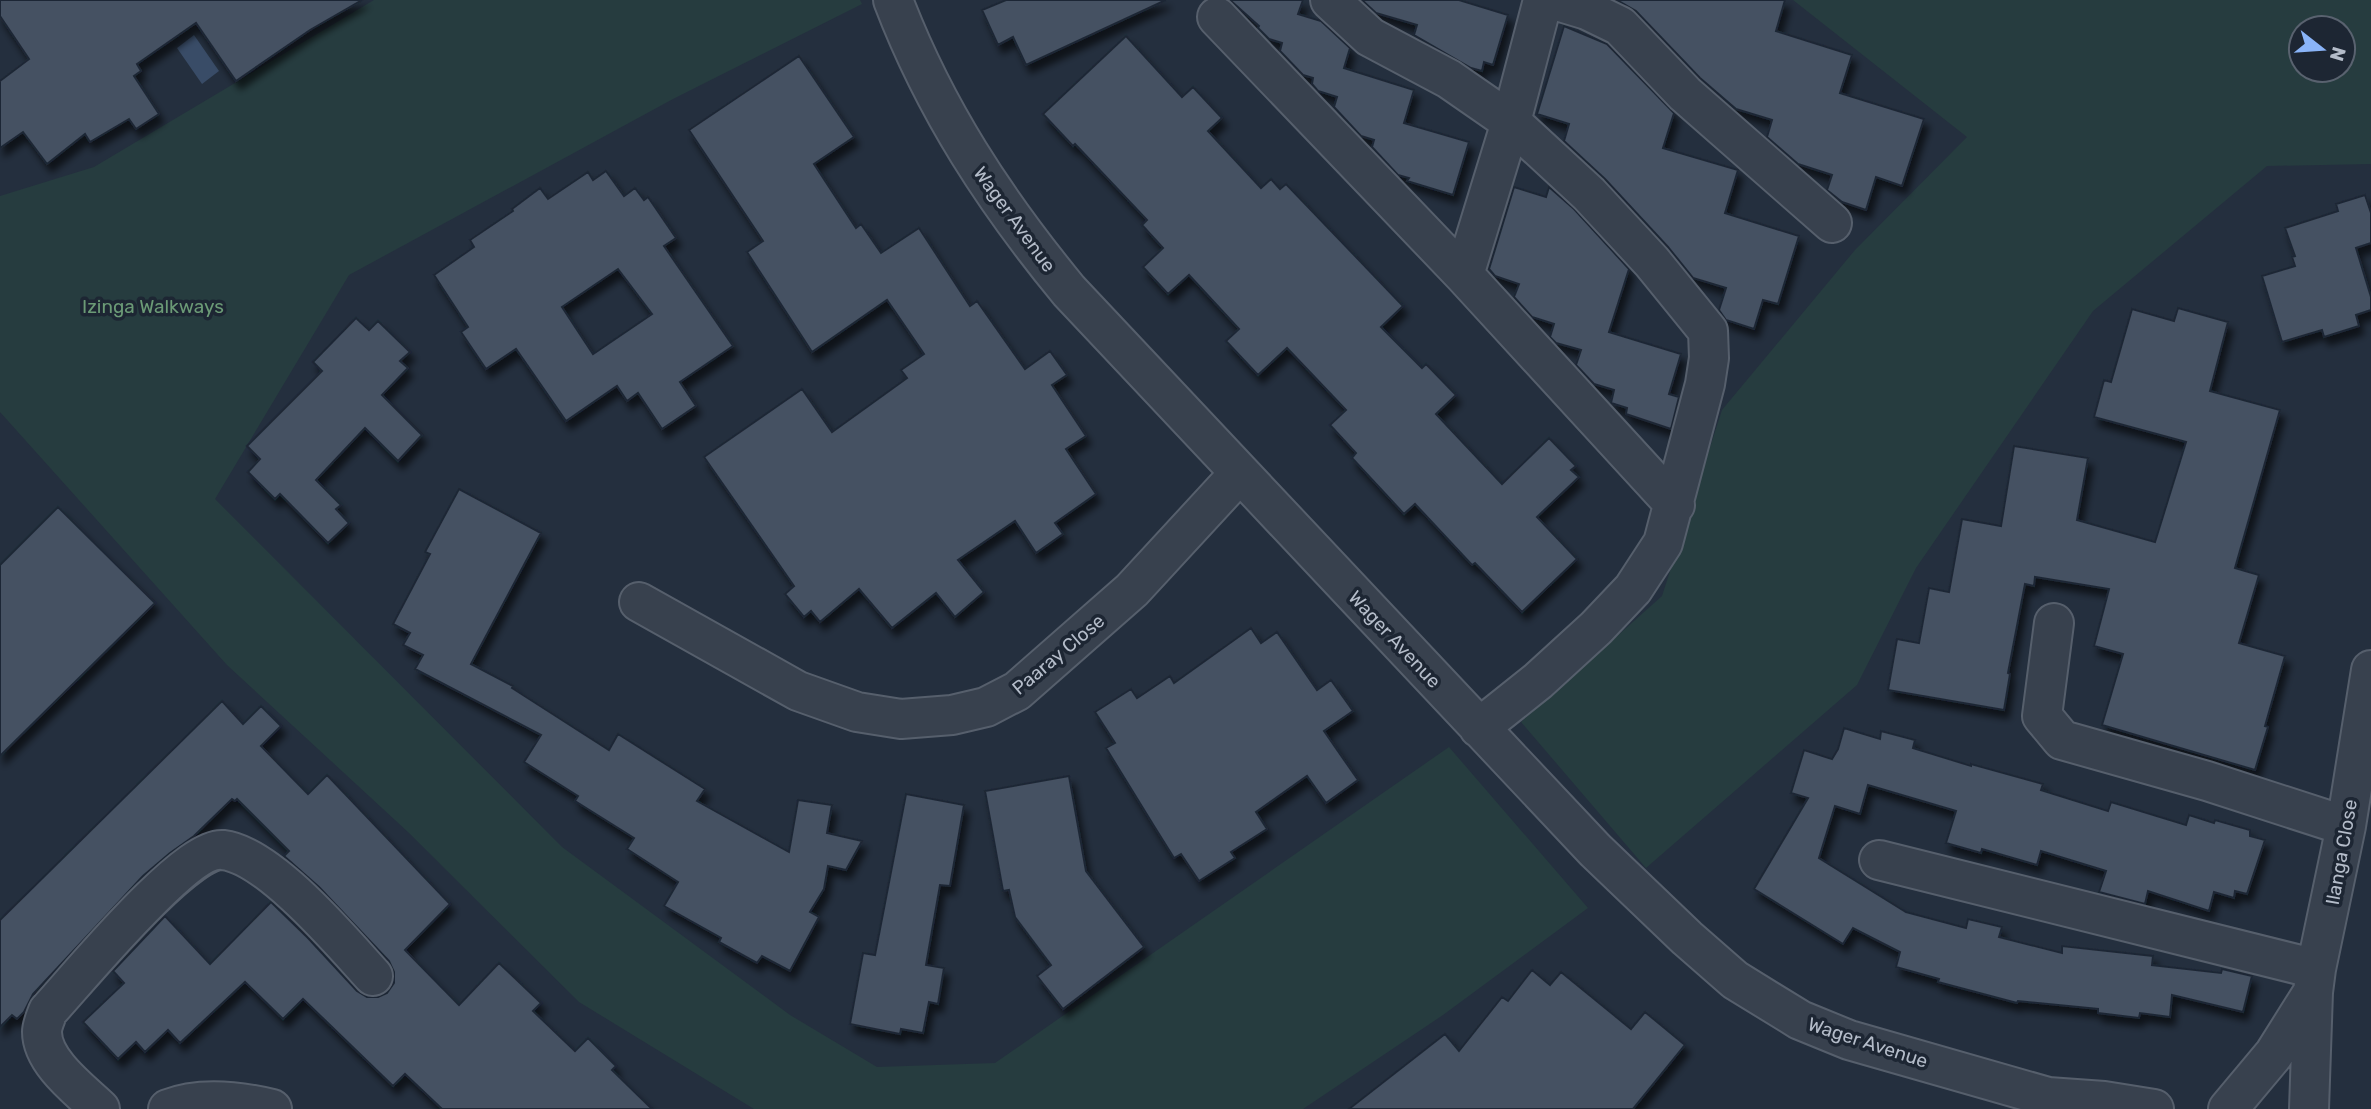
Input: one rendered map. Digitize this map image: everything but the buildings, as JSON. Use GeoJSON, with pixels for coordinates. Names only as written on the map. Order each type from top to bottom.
{"type":"FeatureCollection","features":[{"type":"Feature","properties":{"kind":"street","name":"Wager Avenue"},"geometry":{"type":"LineString","coordinates":[[893,0],[929,82],[959,139],[993,194],[1069,291],[1595,850],[1687,938],[1735,980],[1800,1020],[1849,1040],[2057,1103],[2104,1101],[2154,1109]]}},
{"type":"Feature","properties":{"kind":"street"},"geometry":{"type":"LineString","coordinates":[[1330,0],[1370,37],[1405,58],[1449,79],[1511,122],[1589,194],[1652,262],[1708,331],[1709,358],[1705,384],[1663,543],[1633,589],[1596,628],[1538,681],[1479,728]]}},
{"type":"Feature","properties":{"kind":"street"},"geometry":{"type":"LineString","coordinates":[[1464,275],[1511,122],[1543,0]]}},
{"type":"Feature","properties":{"kind":"street"},"geometry":{"type":"LineString","coordinates":[[1554,0],[1587,10],[1620,26],[1685,94],[1832,223]]}},
{"type":"Feature","properties":{"kind":"street"},"geometry":{"type":"LineString","coordinates":[[1217,17],[1464,275],[1675,505]]}},
{"type":"Feature","properties":{"kind":"street","name":"Paaray Close"},"geometry":{"type":"LineString","coordinates":[[639,602],[798,691],[857,712],[901,719],[952,715],[986,707],[1017,691],[1132,590],[1239,474]]}},
{"type":"Feature","properties":{"kind":"street"},"geometry":{"type":"LineString","coordinates":[[2053,623],[2042,716],[2062,740],[2207,781],[2346,826]]}},
{"type":"Feature","properties":{"kind":"street","name":"Ilanga Close"},"geometry":{"type":"LineString","coordinates":[[2315,981],[2346,826],[2371,670]]}},
{"type":"Feature","properties":{"kind":"street"},"geometry":{"type":"LineString","coordinates":[[100,1109],[51,1061],[44,1046],[42,1031],[48,1011],[151,898],[201,856],[221,849],[246,856],[300,898],[373,976]]}},
{"type":"Feature","properties":{"kind":"street"},"geometry":{"type":"LineString","coordinates":[[1879,860],[2315,981]]}},
{"type":"Feature","properties":{"kind":"street"},"geometry":{"type":"LineString","coordinates":[[2228,1109],[2274,1054],[2315,981]]}},
{"type":"Feature","properties":{"kind":"street"},"geometry":{"type":"LineString","coordinates":[[2309,1109],[2315,981]]}},
{"type":"Feature","properties":{"kind":"street"},"geometry":{"type":"LineString","coordinates":[[168,1109],[181,1104],[230,1101],[272,1109]]}},
{"type":"Feature","properties":{"kind":"green space","name":"Izinga Walkways"},"geometry":{"type":"Polygon","coordinates":[[[374,0],[860,0],[862,4],[673,99],[349,275],[215,499],[562,847],[790,1015],[877,1067],[995,1063],[1449,747],[1588,908],[1443,1015],[1303,1109],[754,1109],[579,1002],[408,832],[227,665],[0,412],[0,196],[94,167],[374,0]]]}},
{"type":"Feature","properties":{"kind":"green space"},"geometry":{"type":"Polygon","coordinates":[[[1793,0],[2371,0],[2371,164],[2267,166],[2093,311],[1916,568],[1857,685],[1646,868],[1521,722],[1662,596],[1722,410],[1855,250],[1967,137],[1793,0]]]}},
{"type":"Feature","properties":{"kind":"water"},"geometry":{"type":"Polygon","coordinates":[[[194,35],[219,71],[202,84],[177,48],[194,35]]]}}]}
